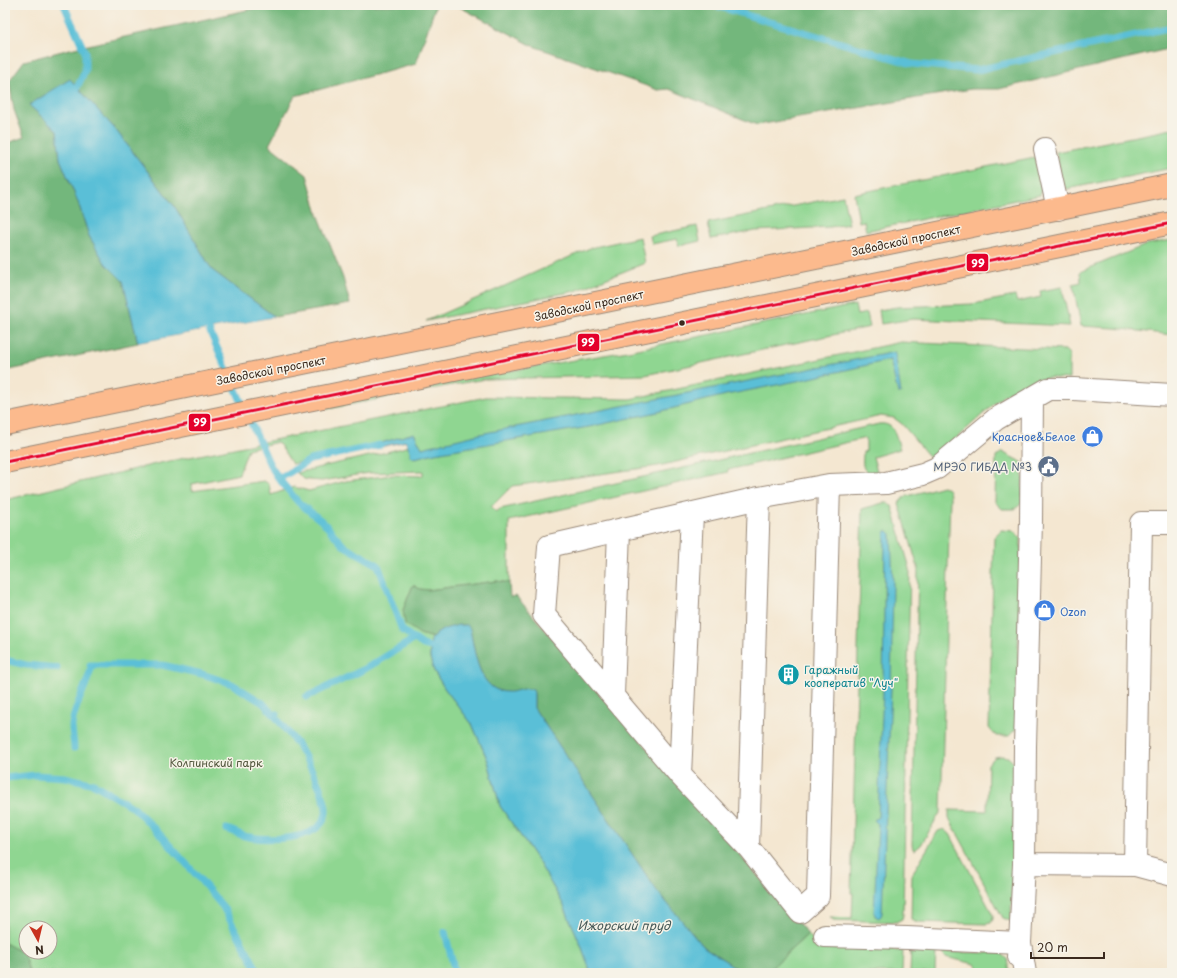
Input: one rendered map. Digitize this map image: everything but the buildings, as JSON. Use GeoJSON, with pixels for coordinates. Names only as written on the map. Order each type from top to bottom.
{"type":"FeatureCollection","features":[{"type":"Feature","properties":{"kind":"main road","name":"Заводской проспект"},"geometry":{"type":"LineString","coordinates":[[5,424],[1172,185]]}},
{"type":"Feature","properties":{"kind":"main road"},"geometry":{"type":"LineString","coordinates":[[5,462],[1172,223]]}},
{"type":"Feature","properties":{"kind":"lane"},"geometry":{"type":"LineString","coordinates":[[1045,149],[1058,209]]}},
{"type":"Feature","properties":{"kind":"lane"},"geometry":{"type":"LineString","coordinates":[[829,485],[818,896],[800,912],[748,847],[680,775],[544,615],[549,546],[759,498],[829,485],[886,483],[923,474],[937,468],[996,419],[1048,389],[1074,389],[1172,395]]}},
{"type":"Feature","properties":{"kind":"lane"},"geometry":{"type":"LineString","coordinates":[[1017,973],[1024,864],[1032,398]]}},
{"type":"Feature","properties":{"kind":"lane"},"geometry":{"type":"LineString","coordinates":[[748,847],[759,498]]}},
{"type":"Feature","properties":{"kind":"lane"},"geometry":{"type":"LineString","coordinates":[[680,775],[692,514]]}},
{"type":"Feature","properties":{"kind":"lane"},"geometry":{"type":"LineString","coordinates":[[1135,865],[1141,523],[1172,523]]}},
{"type":"Feature","properties":{"kind":"lane"},"geometry":{"type":"LineString","coordinates":[[612,695],[619,530]]}},
{"type":"Feature","properties":{"kind":"lane"},"geometry":{"type":"LineString","coordinates":[[1024,864],[1135,865],[1172,875]]}},
{"type":"Feature","properties":{"kind":"lane"},"geometry":{"type":"LineString","coordinates":[[825,936],[1020,943]]}},
{"type":"Feature","properties":{"kind":"lane"},"geometry":{"type":"LineString","coordinates":[[1020,943],[1025,973]]}},
{"type":"Feature","properties":{"kind":"green space"},"geometry":{"type":"Polygon","coordinates":[[[270,5],[436,5],[416,64],[295,96],[269,145],[307,175],[318,214],[343,278],[350,304],[275,317],[212,270],[175,207],[115,129],[70,80],[29,105],[57,131],[60,159],[78,202],[89,236],[105,263],[123,281],[138,343],[5,371],[5,144],[24,137],[14,110],[9,81],[24,61],[70,49],[270,5]]]}},
{"type":"Feature","properties":{"kind":"green space"},"geometry":{"type":"Polygon","coordinates":[[[456,5],[1172,5],[1172,48],[999,89],[971,89],[757,125],[669,89],[658,90],[533,46],[456,5]]]}},
{"type":"Feature","properties":{"kind":"green space"},"geometry":{"type":"Polygon","coordinates":[[[1172,129],[1172,168],[1067,189],[1062,183],[1056,152],[1172,129]]]}},
{"type":"Feature","properties":{"kind":"green space"},"geometry":{"type":"Polygon","coordinates":[[[1035,157],[1042,188],[1040,195],[866,231],[864,221],[859,222],[854,194],[1035,157]]]}},
{"type":"Feature","properties":{"kind":"green space"},"geometry":{"type":"Polygon","coordinates":[[[843,196],[849,224],[830,227],[755,231],[711,239],[708,223],[843,196]]]}},
{"type":"Feature","properties":{"kind":"green space"},"geometry":{"type":"Polygon","coordinates":[[[697,226],[700,241],[679,246],[677,239],[652,244],[650,236],[697,226]]]}},
{"type":"Feature","properties":{"kind":"green space"},"geometry":{"type":"Polygon","coordinates":[[[640,237],[645,263],[575,291],[426,321],[590,248],[640,237]]]}},
{"type":"Feature","properties":{"kind":"green space"},"geometry":{"type":"Polygon","coordinates":[[[1172,240],[1172,335],[1114,328],[1081,326],[1073,284],[1081,282],[1080,272],[1148,244],[1172,240]]]}},
{"type":"Feature","properties":{"kind":"green space"},"geometry":{"type":"Polygon","coordinates":[[[1062,287],[1070,326],[913,319],[881,324],[879,310],[897,307],[973,304],[1015,296],[1017,302],[1041,297],[1040,291],[1062,287]]]}},
{"type":"Feature","properties":{"kind":"green space"},"geometry":{"type":"Polygon","coordinates":[[[855,305],[857,315],[867,313],[870,327],[645,375],[487,379],[328,409],[324,402],[628,351],[855,305]]]}},
{"type":"Feature","properties":{"kind":"green space","name":"Колпинский парк"},"geometry":{"type":"Polygon","coordinates":[[[901,342],[1065,350],[1069,354],[1069,379],[1041,379],[1008,393],[932,460],[902,424],[894,418],[881,416],[658,466],[512,486],[491,507],[496,512],[500,509],[879,424],[888,425],[892,428],[896,435],[900,449],[873,457],[877,471],[874,475],[866,471],[863,466],[863,452],[866,451],[866,438],[728,470],[728,472],[509,521],[509,583],[497,581],[428,590],[420,589],[413,585],[403,610],[420,634],[433,638],[430,658],[434,671],[445,689],[472,724],[488,761],[500,806],[538,861],[563,904],[581,945],[591,973],[5,973],[5,500],[160,463],[486,397],[630,399],[901,342]],[[408,441],[292,464],[278,442],[248,449],[239,474],[192,484],[192,491],[264,481],[269,484],[271,495],[294,487],[309,491],[346,481],[392,475],[423,476],[423,471],[368,473],[322,481],[304,479],[297,473],[406,447],[409,443],[408,441]]]}},
{"type":"Feature","properties":{"kind":"green space"},"geometry":{"type":"Polygon","coordinates":[[[1002,452],[1023,463],[1022,503],[1015,509],[1002,509],[995,502],[996,457],[1002,452]]]}},
{"type":"Feature","properties":{"kind":"green space"},"geometry":{"type":"Polygon","coordinates":[[[943,486],[949,490],[950,498],[941,811],[921,845],[915,850],[913,849],[912,845],[918,568],[899,503],[904,497],[943,486]]]}},
{"type":"Feature","properties":{"kind":"green space"},"geometry":{"type":"Polygon","coordinates":[[[888,503],[892,506],[910,569],[903,915],[902,919],[896,922],[833,920],[830,917],[852,918],[853,893],[851,893],[862,509],[888,503]]]}},
{"type":"Feature","properties":{"kind":"green space"},"geometry":{"type":"Polygon","coordinates":[[[1001,530],[1014,531],[1021,538],[1016,729],[1009,736],[996,736],[989,728],[994,537],[1001,530]]]}},
{"type":"Feature","properties":{"kind":"green space"},"geometry":{"type":"Polygon","coordinates":[[[497,581],[509,583],[510,597],[516,596],[808,934],[766,973],[744,973],[704,947],[657,891],[534,708],[534,693],[504,692],[493,688],[487,682],[478,665],[470,629],[464,625],[460,625],[436,634],[433,638],[420,634],[405,624],[403,610],[413,585],[420,589],[428,590],[497,581]]]}},
{"type":"Feature","properties":{"kind":"green space"},"geometry":{"type":"Polygon","coordinates":[[[995,757],[1008,757],[1015,764],[1011,921],[1003,918],[949,818],[949,810],[987,811],[988,764],[995,757]]]}},
{"type":"Feature","properties":{"kind":"green space"},"geometry":{"type":"Polygon","coordinates":[[[944,829],[950,834],[993,915],[991,923],[916,922],[911,919],[912,874],[938,831],[944,829]]]}},
{"type":"Feature","properties":{"kind":"green space"},"geometry":{"type":"Polygon","coordinates":[[[808,934],[819,947],[903,951],[902,973],[766,973],[808,934]]]}},
{"type":"Feature","properties":{"kind":"green space"},"geometry":{"type":"Polygon","coordinates":[[[5,943],[18,950],[18,960],[25,960],[30,973],[5,973],[5,943]]]}},
{"type":"Feature","properties":{"kind":"green space"},"geometry":{"type":"Polygon","coordinates":[[[911,950],[936,951],[935,973],[910,973],[911,950]]]}},
{"type":"Feature","properties":{"kind":"green space"},"geometry":{"type":"Polygon","coordinates":[[[943,952],[1001,953],[1008,959],[1010,973],[977,973],[977,967],[975,964],[945,957],[943,952]]]}},
{"type":"Feature","properties":{"kind":"water"},"geometry":{"type":"Polygon","coordinates":[[[70,79],[115,129],[175,207],[212,270],[275,317],[138,343],[123,281],[105,263],[89,236],[78,202],[60,159],[57,131],[29,105],[70,79]]]}},
{"type":"Feature","properties":{"kind":"water"},"geometry":{"type":"Polygon","coordinates":[[[895,352],[901,393],[898,393],[890,360],[726,395],[589,427],[435,453],[415,458],[410,456],[410,451],[406,441],[372,449],[371,446],[414,433],[422,448],[480,434],[895,352]]]}},
{"type":"Feature","properties":{"kind":"water"},"geometry":{"type":"Polygon","coordinates":[[[885,531],[888,531],[891,534],[893,584],[891,690],[882,913],[879,918],[875,916],[874,912],[878,824],[874,820],[878,817],[883,690],[885,531]]]}},
{"type":"Feature","properties":{"kind":"water","name":"Ижорский пруд"},"geometry":{"type":"Polygon","coordinates":[[[458,625],[467,625],[470,629],[476,659],[484,678],[491,686],[499,690],[509,692],[524,689],[533,690],[534,708],[657,891],[704,947],[744,973],[591,973],[581,945],[563,904],[538,861],[500,806],[488,761],[472,724],[445,689],[434,671],[430,658],[431,640],[436,634],[444,629],[458,625]]]}},
{"type":"Feature","properties":{"kind":"pier"},"geometry":{"type":"Polygon","coordinates":[[[275,317],[275,319],[139,345],[138,343],[275,317]]]}},
{"type":"Feature","properties":{"kind":"waterway"},"geometry":{"type":"LineString","coordinates":[[64,5],[85,52],[85,71],[73,96]]}},
{"type":"Feature","properties":{"kind":"waterway"},"geometry":{"type":"LineString","coordinates":[[713,5],[912,64],[977,70],[1172,27]]}},
{"type":"Feature","properties":{"kind":"waterway"},"geometry":{"type":"LineString","coordinates":[[205,321],[270,465],[279,479],[298,502],[323,522],[343,545],[378,565],[402,630],[423,645],[430,647]]}},
{"type":"Feature","properties":{"kind":"waterway"},"geometry":{"type":"LineString","coordinates":[[279,479],[310,460],[380,445]]}},
{"type":"Feature","properties":{"kind":"waterway"},"geometry":{"type":"LineString","coordinates":[[306,697],[365,669],[414,639]]}},
{"type":"Feature","properties":{"kind":"waterway"},"geometry":{"type":"LineString","coordinates":[[5,660],[26,665],[57,668]]}},
{"type":"Feature","properties":{"kind":"waterway"},"geometry":{"type":"LineString","coordinates":[[90,665],[162,665],[202,674],[232,684],[263,703],[275,716],[277,714]]}},
{"type":"Feature","properties":{"kind":"waterway"},"geometry":{"type":"LineString","coordinates":[[74,748],[72,729],[73,719],[92,665]]}},
{"type":"Feature","properties":{"kind":"waterway"},"geometry":{"type":"LineString","coordinates":[[226,829],[244,836],[269,839],[294,837],[306,834],[316,829],[323,822],[326,812],[323,796],[319,786],[309,764],[298,746],[275,716]]}},
{"type":"Feature","properties":{"kind":"waterway"},"geometry":{"type":"LineString","coordinates":[[5,778],[36,775],[65,777],[94,784],[134,808],[157,831],[223,907],[259,973]]}},
{"type":"Feature","properties":{"kind":"waterway"},"geometry":{"type":"LineString","coordinates":[[445,932],[455,973]]}},
{"type":"Feature","properties":{"kind":"transit line","name":"99"},"geometry":{"type":"LineString","coordinates":[[5,462],[1172,223]]}},
{"type":"Feature","properties":{"kind":"place","name":"Красное&Белое"},"geometry":{"type":"Point","coordinates":[1092,436]}},
{"type":"Feature","properties":{"kind":"place","name":"МРЭО ГИБДД №3"},"geometry":{"type":"Point","coordinates":[1048,466]}},
{"type":"Feature","properties":{"kind":"place","name":"Ozon"},"geometry":{"type":"Point","coordinates":[1045,611]}},
{"type":"Feature","properties":{"kind":"place","name":"Гаражный кооператив \"Луч\""},"geometry":{"type":"Point","coordinates":[788,675]}}]}
